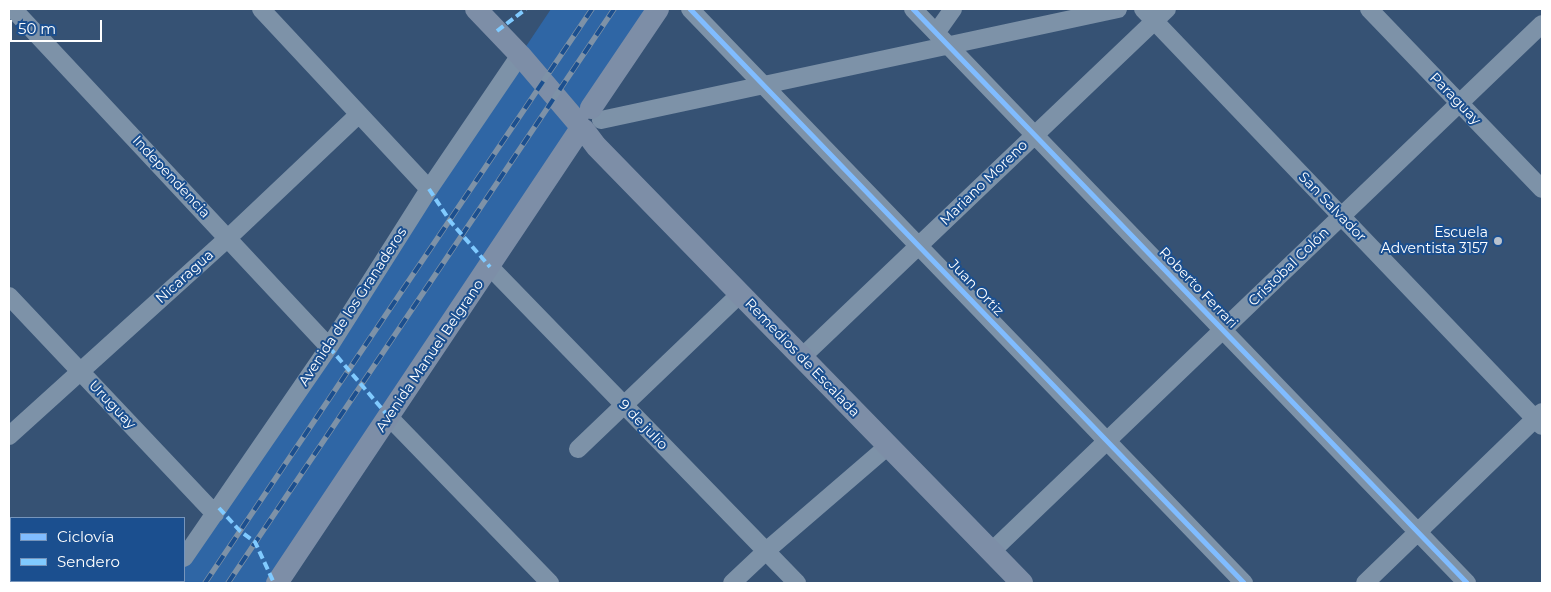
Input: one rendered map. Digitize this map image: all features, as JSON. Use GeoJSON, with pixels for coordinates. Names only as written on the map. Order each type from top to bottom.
{"type":"FeatureCollection","features":[{"type":"Feature","properties":{"kind":"main road","name":"Remedios de Escalada"},"geometry":{"type":"LineString","coordinates":[[476,9],[587,122],[596,146],[1022,583]]}},
{"type":"Feature","properties":{"kind":"main road","name":"Avenida Manuel Belgrano"},"geometry":{"type":"LineString","coordinates":[[277,583],[587,122],[658,9]]}},
{"type":"Feature","properties":{"kind":"street"},"geometry":{"type":"LineString","coordinates":[[261,9],[428,189]]}},
{"type":"Feature","properties":{"kind":"street","name":"Juan Ortiz"},"geometry":{"type":"LineString","coordinates":[[690,9],[1244,583]]}},
{"type":"Feature","properties":{"kind":"street","name":"Roberto Ferrari"},"geometry":{"type":"LineString","coordinates":[[914,9],[1467,583]]}},
{"type":"Feature","properties":{"kind":"street"},"geometry":{"type":"LineString","coordinates":[[936,33],[953,9]]}},
{"type":"Feature","properties":{"kind":"street"},"geometry":{"type":"LineString","coordinates":[[587,122],[1118,9]]}},
{"type":"Feature","properties":{"kind":"street","name":"Paraguay"},"geometry":{"type":"LineString","coordinates":[[1368,9],[1542,189]]}},
{"type":"Feature","properties":{"kind":"street","name":"Independencia"},"geometry":{"type":"LineString","coordinates":[[15,13],[228,238],[328,347]]}},
{"type":"Feature","properties":{"kind":"street","name":"Mariano Moreno"},"geometry":{"type":"LineString","coordinates":[[802,357],[1035,135],[1155,13]]}},
{"type":"Feature","properties":{"kind":"street","name":"San Salvador"},"geometry":{"type":"LineString","coordinates":[[1155,13],[1342,216],[1540,419]]}},
{"type":"Feature","properties":{"kind":"street","name":"Cristobal Colón"},"geometry":{"type":"LineString","coordinates":[[992,551],[1542,24]]}},
{"type":"Feature","properties":{"kind":"street","name":"Avenida de los Granaderos"},"geometry":{"type":"LineString","coordinates":[[185,557],[328,347],[428,189],[520,55]]}},
{"type":"Feature","properties":{"kind":"street","name":"Nicaragua"},"geometry":{"type":"LineString","coordinates":[[9,436],[228,238],[358,115]]}},
{"type":"Feature","properties":{"kind":"street","name":"9 de julio"},"geometry":{"type":"LineString","coordinates":[[490,267],[797,583]]}},
{"type":"Feature","properties":{"kind":"street"},"geometry":{"type":"LineString","coordinates":[[578,449],[740,294]]}},
{"type":"Feature","properties":{"kind":"street","name":"Uruguay"},"geometry":{"type":"LineString","coordinates":[[9,296],[214,514]]}},
{"type":"Feature","properties":{"kind":"street"},"geometry":{"type":"LineString","coordinates":[[388,417],[550,583]]}},
{"type":"Feature","properties":{"kind":"street"},"geometry":{"type":"LineString","coordinates":[[1365,583],[1540,419]]}},
{"type":"Feature","properties":{"kind":"street"},"geometry":{"type":"LineString","coordinates":[[732,583],[766,551],[888,446]]}},
{"type":"Feature","properties":{"kind":"shaded area"},"geometry":{"type":"Polygon","coordinates":[[[551,9],[658,9],[277,583],[166,583],[185,582],[185,557],[551,9]]]}},
{"type":"Feature","properties":{"kind":"railway"},"geometry":{"type":"LineString","coordinates":[[205,583],[592,9]]}},
{"type":"Feature","properties":{"kind":"railway"},"geometry":{"type":"LineString","coordinates":[[228,583],[614,9]]}},
{"type":"Feature","properties":{"kind":"marked path"},"geometry":{"type":"LineString","coordinates":[[497,31],[526,9]]}},
{"type":"Feature","properties":{"kind":"marked path"},"geometry":{"type":"LineString","coordinates":[[429,189],[450,221],[490,267]]}},
{"type":"Feature","properties":{"kind":"marked path"},"geometry":{"type":"LineString","coordinates":[[329,347],[389,417]]}},
{"type":"Feature","properties":{"kind":"marked path"},"geometry":{"type":"LineString","coordinates":[[219,508],[240,531],[255,542],[274,583]]}},
{"type":"Feature","properties":{"kind":"cycle path"},"geometry":{"type":"LineString","coordinates":[[690,9],[1244,583]]}},
{"type":"Feature","properties":{"kind":"cycle path"},"geometry":{"type":"LineString","coordinates":[[913,9],[1467,583]]}},
{"type":"Feature","properties":{"kind":"place","name":"Escuela Adventista 3157"},"geometry":{"type":"Point","coordinates":[1498,241]}}]}
